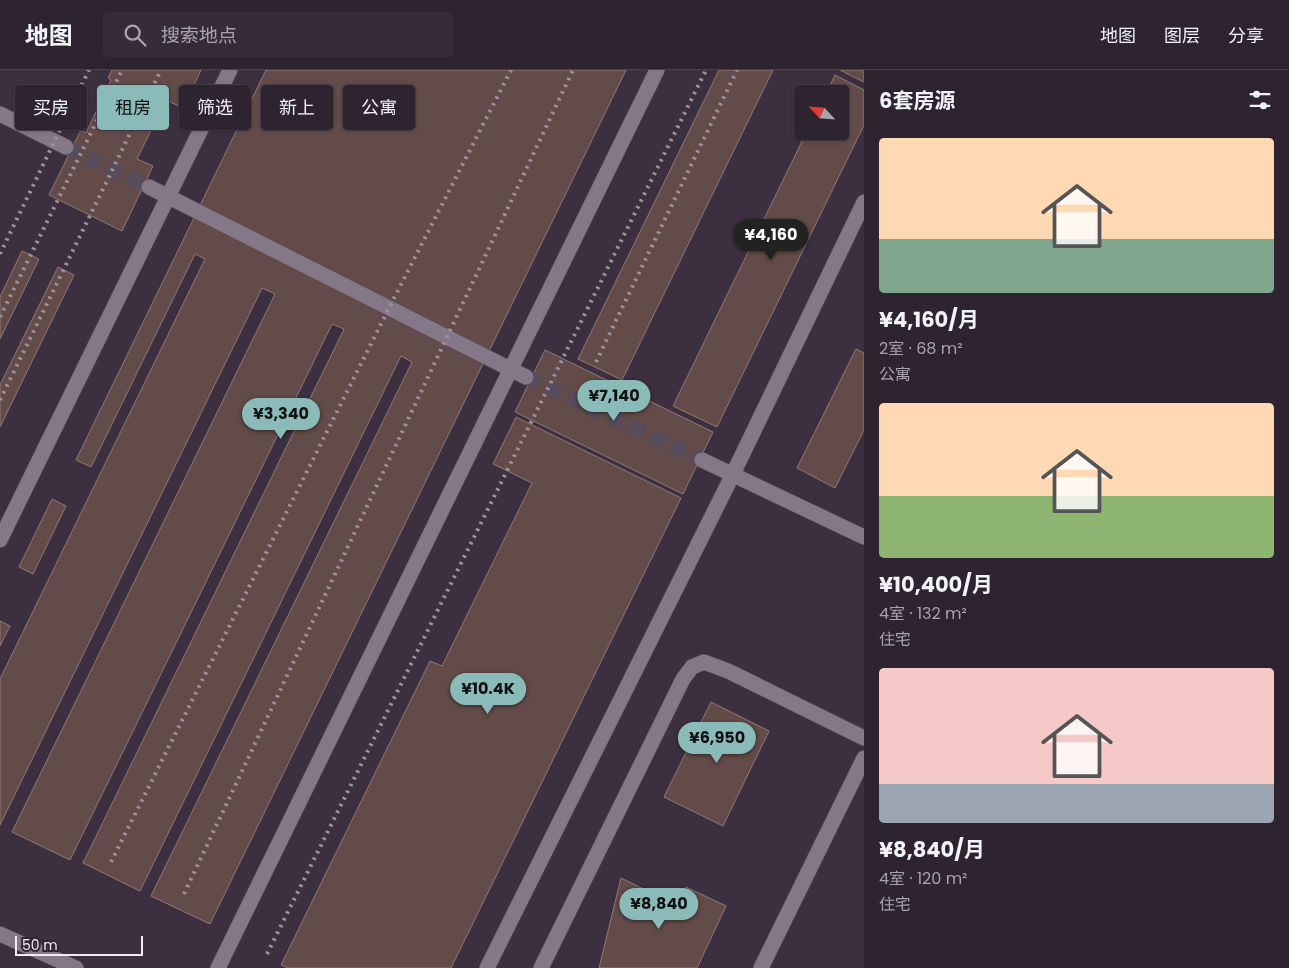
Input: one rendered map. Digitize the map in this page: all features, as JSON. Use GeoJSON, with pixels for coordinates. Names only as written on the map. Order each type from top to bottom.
{"type":"FeatureCollection","features":[{"type":"Feature","properties":{"kind":"lane"},"geometry":{"type":"LineString","coordinates":[[0,540],[230,70]]}},
{"type":"Feature","properties":{"kind":"lane"},"geometry":{"type":"LineString","coordinates":[[218,968],[658,70]]}},
{"type":"Feature","properties":{"kind":"lane"},"geometry":{"type":"LineString","coordinates":[[0,114],[66,146]]}},
{"type":"Feature","properties":{"kind":"lane"},"geometry":{"type":"LineString","coordinates":[[149,187],[526,377]]}},
{"type":"Feature","properties":{"kind":"lane"},"geometry":{"type":"LineString","coordinates":[[487,968],[733,474],[864,202]]}},
{"type":"Feature","properties":{"kind":"lane"},"geometry":{"type":"LineString","coordinates":[[702,460],[864,537]]}},
{"type":"Feature","properties":{"kind":"lane"},"geometry":{"type":"LineString","coordinates":[[541,968],[679,688],[692,666],[704,662],[728,671],[864,738]]}},
{"type":"Feature","properties":{"kind":"lane"},"geometry":{"type":"LineString","coordinates":[[761,968],[864,758]]}},
{"type":"Feature","properties":{"kind":"lane"},"geometry":{"type":"LineString","coordinates":[[0,934],[76,968]]}},
{"type":"Feature","properties":{"kind":"building"},"geometry":{"type":"Polygon","coordinates":[[[112,70],[201,70],[194,85],[179,85],[179,106],[169,101],[169,85],[109,85],[111,80],[108,78],[112,70]]]}},
{"type":"Feature","properties":{"kind":"building"},"geometry":{"type":"Polygon","coordinates":[[[266,70],[626,70],[210,924],[151,896],[412,362],[401,356],[140,891],[83,863],[344,329],[332,324],[70,860],[12,832],[275,294],[262,288],[0,825],[0,679],[205,259],[195,254],[91,467],[76,460],[237,130],[251,130],[251,101],[266,70]]]}},
{"type":"Feature","properties":{"kind":"building"},"geometry":{"type":"Polygon","coordinates":[[[719,70],[773,70],[622,380],[578,359],[719,70]]]}},
{"type":"Feature","properties":{"kind":"building"},"geometry":{"type":"Polygon","coordinates":[[[840,70],[864,70],[864,82],[840,70]]]}},
{"type":"Feature","properties":{"kind":"building"},"geometry":{"type":"Polygon","coordinates":[[[835,75],[864,90],[864,125],[717,427],[673,406],[803,140],[849,140],[849,85],[830,85],[835,75]]]}},
{"type":"Feature","properties":{"kind":"building"},"geometry":{"type":"Polygon","coordinates":[[[97,110],[97,130],[151,130],[137,159],[153,166],[122,231],[49,195],[81,130],[86,133],[97,110]]]}},
{"type":"Feature","properties":{"kind":"building"},"geometry":{"type":"Polygon","coordinates":[[[22,251],[39,259],[0,339],[0,297],[22,251]]]}},
{"type":"Feature","properties":{"kind":"building"},"geometry":{"type":"Polygon","coordinates":[[[58,267],[74,275],[0,427],[0,385],[58,267]]]}},
{"type":"Feature","properties":{"kind":"building"},"geometry":{"type":"Polygon","coordinates":[[[856,349],[864,353],[864,430],[835,488],[797,468],[856,349]]]}},
{"type":"Feature","properties":{"kind":"building"},"geometry":{"type":"Polygon","coordinates":[[[545,350],[713,432],[683,494],[515,412],[545,350]]]}},
{"type":"Feature","properties":{"kind":"building"},"geometry":{"type":"Polygon","coordinates":[[[516,417],[681,498],[451,968],[288,968],[281,965],[430,661],[442,666],[532,483],[493,464],[516,417]]]}},
{"type":"Feature","properties":{"kind":"building"},"geometry":{"type":"Polygon","coordinates":[[[52,499],[66,506],[33,574],[19,567],[52,499]]]}},
{"type":"Feature","properties":{"kind":"building"},"geometry":{"type":"Polygon","coordinates":[[[0,621],[10,626],[0,646],[0,621]]]}},
{"type":"Feature","properties":{"kind":"building"},"geometry":{"type":"Polygon","coordinates":[[[711,702],[769,731],[723,826],[664,797],[711,702]]]}},
{"type":"Feature","properties":{"kind":"building"},"geometry":{"type":"Polygon","coordinates":[[[621,878],[689,911],[693,904],[681,898],[686,887],[726,906],[697,968],[599,968],[621,878]]]}},
{"type":"Feature","properties":{"kind":"tunnel"},"geometry":{"type":"LineString","coordinates":[[66,147],[149,187]]}},
{"type":"Feature","properties":{"kind":"tunnel"},"geometry":{"type":"LineString","coordinates":[[526,377],[702,460]]}},
{"type":"Feature","properties":{"kind":"railway"},"geometry":{"type":"LineString","coordinates":[[0,254],[89,70]]}},
{"type":"Feature","properties":{"kind":"railway"},"geometry":{"type":"LineString","coordinates":[[0,317],[122,70]]}},
{"type":"Feature","properties":{"kind":"railway"},"geometry":{"type":"LineString","coordinates":[[0,400],[161,70]]}},
{"type":"Feature","properties":{"kind":"railway"},"geometry":{"type":"LineString","coordinates":[[111,862],[389,308],[511,70]]}},
{"type":"Feature","properties":{"kind":"railway"},"geometry":{"type":"LineString","coordinates":[[184,894],[573,70]]}},
{"type":"Feature","properties":{"kind":"railway"},"geometry":{"type":"LineString","coordinates":[[267,954],[706,70]]}},
{"type":"Feature","properties":{"kind":"railway"},"geometry":{"type":"LineString","coordinates":[[596,362],[737,70]]}}]}
